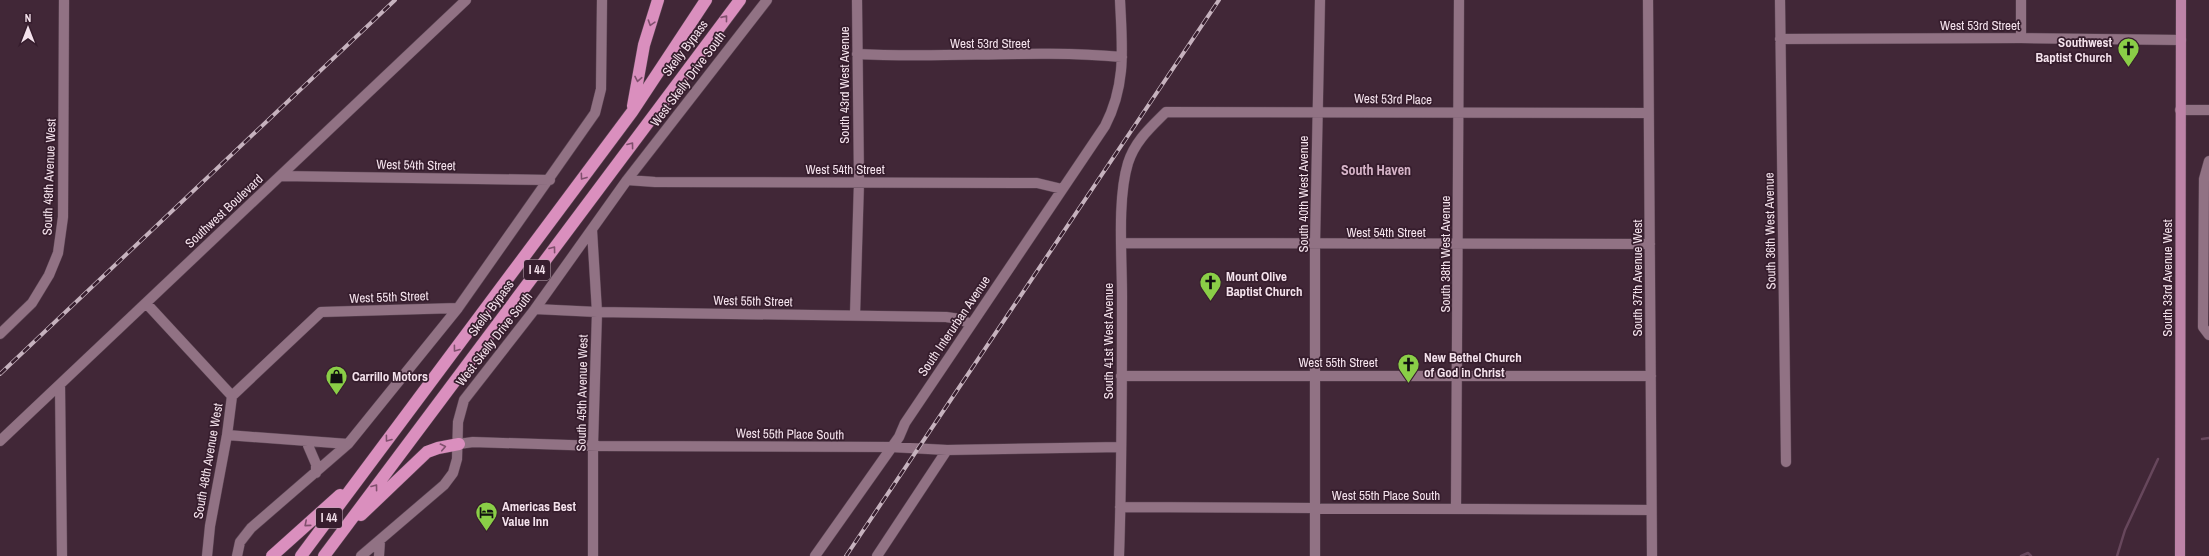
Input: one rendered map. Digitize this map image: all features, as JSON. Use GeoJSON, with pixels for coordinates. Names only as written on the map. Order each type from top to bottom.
{"type":"FeatureCollection","features":[{"type":"Feature","properties":{"kind":"highway"},"geometry":{"type":"LineString","coordinates":[[632,112],[644,45],[658,0]]}},
{"type":"Feature","properties":{"kind":"highway","name":"Skelly Bypass"},"geometry":{"type":"LineString","coordinates":[[301,556],[632,112],[706,0]]}},
{"type":"Feature","properties":{"kind":"highway","name":"Skelly Bypass"},"geometry":{"type":"LineString","coordinates":[[324,556],[740,0]]}},
{"type":"Feature","properties":{"kind":"highway"},"geometry":{"type":"LineString","coordinates":[[334,541],[427,452],[438,448],[459,444]]}},
{"type":"Feature","properties":{"kind":"highway"},"geometry":{"type":"LineString","coordinates":[[272,556],[357,480]]}},
{"type":"Feature","properties":{"kind":"main road","name":"South 33rd Avenue West"},"geometry":{"type":"LineString","coordinates":[[2180,556],[2181,0]]}},
{"type":"Feature","properties":{"kind":"street","name":"South 49th Avenue West"},"geometry":{"type":"LineString","coordinates":[[0,334],[32,303],[50,274],[58,253],[63,217],[64,0]]}},
{"type":"Feature","properties":{"kind":"street","name":"Southwest Boulevard"},"geometry":{"type":"LineString","coordinates":[[0,441],[466,0]]}},
{"type":"Feature","properties":{"kind":"street"},"geometry":{"type":"LineString","coordinates":[[236,556],[240,542],[244,535],[348,444],[458,308],[550,180],[595,113],[601,89],[602,0]]}},
{"type":"Feature","properties":{"kind":"street","name":"West Skelly Drive South"},"geometry":{"type":"LineString","coordinates":[[361,556],[444,486],[453,474],[459,444],[458,422],[464,400],[535,309],[627,180],[766,0]]}},
{"type":"Feature","properties":{"kind":"street","name":"South 43rd West Avenue"},"geometry":{"type":"LineString","coordinates":[[855,315],[859,182],[857,0]]}},
{"type":"Feature","properties":{"kind":"street"},"geometry":{"type":"LineString","coordinates":[[1120,0],[1122,57]]}},
{"type":"Feature","properties":{"kind":"street","name":"South 40th West Avenue"},"geometry":{"type":"LineString","coordinates":[[1315,556],[1315,244],[1320,0]]}},
{"type":"Feature","properties":{"kind":"street","name":"South 38th West Avenue"},"geometry":{"type":"LineString","coordinates":[[1456,508],[1459,245],[1458,0]]}},
{"type":"Feature","properties":{"kind":"street","name":"South 37th Avenue West"},"geometry":{"type":"LineString","coordinates":[[1648,0],[1652,556]]}},
{"type":"Feature","properties":{"kind":"street","name":"South 36th West Avenue"},"geometry":{"type":"LineString","coordinates":[[1780,0],[1786,462]]}},
{"type":"Feature","properties":{"kind":"street"},"geometry":{"type":"LineString","coordinates":[[2021,0],[2021,38]]}},
{"type":"Feature","properties":{"kind":"street","name":"West 53rd Street"},"geometry":{"type":"LineString","coordinates":[[1780,39],[2021,38],[2181,40]]}},
{"type":"Feature","properties":{"kind":"street","name":"West 53rd Street"},"geometry":{"type":"LineString","coordinates":[[857,54],[893,56],[1040,55],[1122,57]]}},
{"type":"Feature","properties":{"kind":"street","name":"South Interurban Avenue"},"geometry":{"type":"LineString","coordinates":[[815,556],[891,447],[970,324],[1093,145],[1114,109],[1120,89],[1122,57]]}},
{"type":"Feature","properties":{"kind":"street"},"geometry":{"type":"LineString","coordinates":[[2180,110],[2209,110]]}},
{"type":"Feature","properties":{"kind":"street","name":"West 53rd Place"},"geometry":{"type":"LineString","coordinates":[[1145,132],[1166,112],[1317,111],[1648,113]]}},
{"type":"Feature","properties":{"kind":"street","name":"South 41st West Avenue"},"geometry":{"type":"LineString","coordinates":[[1119,556],[1122,213],[1128,163],[1135,145],[1145,132]]}},
{"type":"Feature","properties":{"kind":"street"},"geometry":{"type":"LineString","coordinates":[[2209,161],[2204,179],[2203,327],[2209,336]]}},
{"type":"Feature","properties":{"kind":"street","name":"West 54th Street"},"geometry":{"type":"LineString","coordinates":[[281,176],[550,180]]}},
{"type":"Feature","properties":{"kind":"street","name":"West 54th Street"},"geometry":{"type":"LineString","coordinates":[[627,180],[655,182],[1037,184],[1062,189]]}},
{"type":"Feature","properties":{"kind":"street","name":"South 45th Avenue West"},"geometry":{"type":"LineString","coordinates":[[592,230],[597,312],[593,445],[593,556]]}},
{"type":"Feature","properties":{"kind":"street","name":"West 54th Street"},"geometry":{"type":"LineString","coordinates":[[1122,243],[1459,245],[1650,244]]}},
{"type":"Feature","properties":{"kind":"street"},"geometry":{"type":"LineString","coordinates":[[146,303],[232,396]]}},
{"type":"Feature","properties":{"kind":"street","name":"West 55th Street"},"geometry":{"type":"LineString","coordinates":[[321,312],[458,308]]}},
{"type":"Feature","properties":{"kind":"street","name":"West 55th Street"},"geometry":{"type":"LineString","coordinates":[[535,309],[597,312],[946,316],[960,319],[970,324]]}},
{"type":"Feature","properties":{"kind":"street","name":"South 48th Avenue West"},"geometry":{"type":"LineString","coordinates":[[207,556],[210,526],[227,435],[232,396],[321,312]]}},
{"type":"Feature","properties":{"kind":"street","name":"West 55th Street"},"geometry":{"type":"LineString","coordinates":[[1121,376],[1651,376]]}},
{"type":"Feature","properties":{"kind":"street"},"geometry":{"type":"LineString","coordinates":[[60,385],[62,556]]}},
{"type":"Feature","properties":{"kind":"street"},"geometry":{"type":"LineString","coordinates":[[227,435],[307,443],[348,444]]}},
{"type":"Feature","properties":{"kind":"street","name":"West 55th Place South"},"geometry":{"type":"LineString","coordinates":[[459,444],[473,442],[593,445],[891,447],[947,450],[1121,447]]}},
{"type":"Feature","properties":{"kind":"street"},"geometry":{"type":"LineString","coordinates":[[307,443],[316,464],[316,473]]}},
{"type":"Feature","properties":{"kind":"street"},"geometry":{"type":"LineString","coordinates":[[877,556],[947,450]]}},
{"type":"Feature","properties":{"kind":"street","name":"West 55th Place South"},"geometry":{"type":"LineString","coordinates":[[1120,507],[1651,510]]}},
{"type":"Feature","properties":{"kind":"street"},"geometry":{"type":"LineString","coordinates":[[379,556],[380,540]]}},
{"type":"Feature","properties":{"kind":"waterway"},"geometry":{"type":"LineString","coordinates":[[2202,439],[2209,438]]}},
{"type":"Feature","properties":{"kind":"waterway"},"geometry":{"type":"LineString","coordinates":[[2117,556],[2125,530],[2158,459]]}},
{"type":"Feature","properties":{"kind":"waterway"},"geometry":{"type":"LineString","coordinates":[[2021,556],[2028,553],[2031,556]]}},
{"type":"Feature","properties":{"kind":"railway"},"geometry":{"type":"LineString","coordinates":[[0,374],[395,0]]}},
{"type":"Feature","properties":{"kind":"railway"},"geometry":{"type":"LineString","coordinates":[[846,556],[1219,0]]}},
{"type":"Feature","properties":{"kind":"place","name":"Southwest Baptist Church"},"geometry":{"type":"Point","coordinates":[2128,68]}},
{"type":"Feature","properties":{"kind":"place","name":"Mount Olive Baptist Church"},"geometry":{"type":"Point","coordinates":[1210,302]}},
{"type":"Feature","properties":{"kind":"place","name":"New Bethel Church of God in Christ"},"geometry":{"type":"Point","coordinates":[1408,384]}},
{"type":"Feature","properties":{"kind":"place","name":"Carrillo Motors"},"geometry":{"type":"Point","coordinates":[336,396]}},
{"type":"Feature","properties":{"kind":"place","name":"Americas Best Value Inn"},"geometry":{"type":"Point","coordinates":[487,532]}},
{"type":"Feature","properties":{"kind":"district","name":"South Haven"},"geometry":{"type":"Point","coordinates":[1376,170]}}]}
